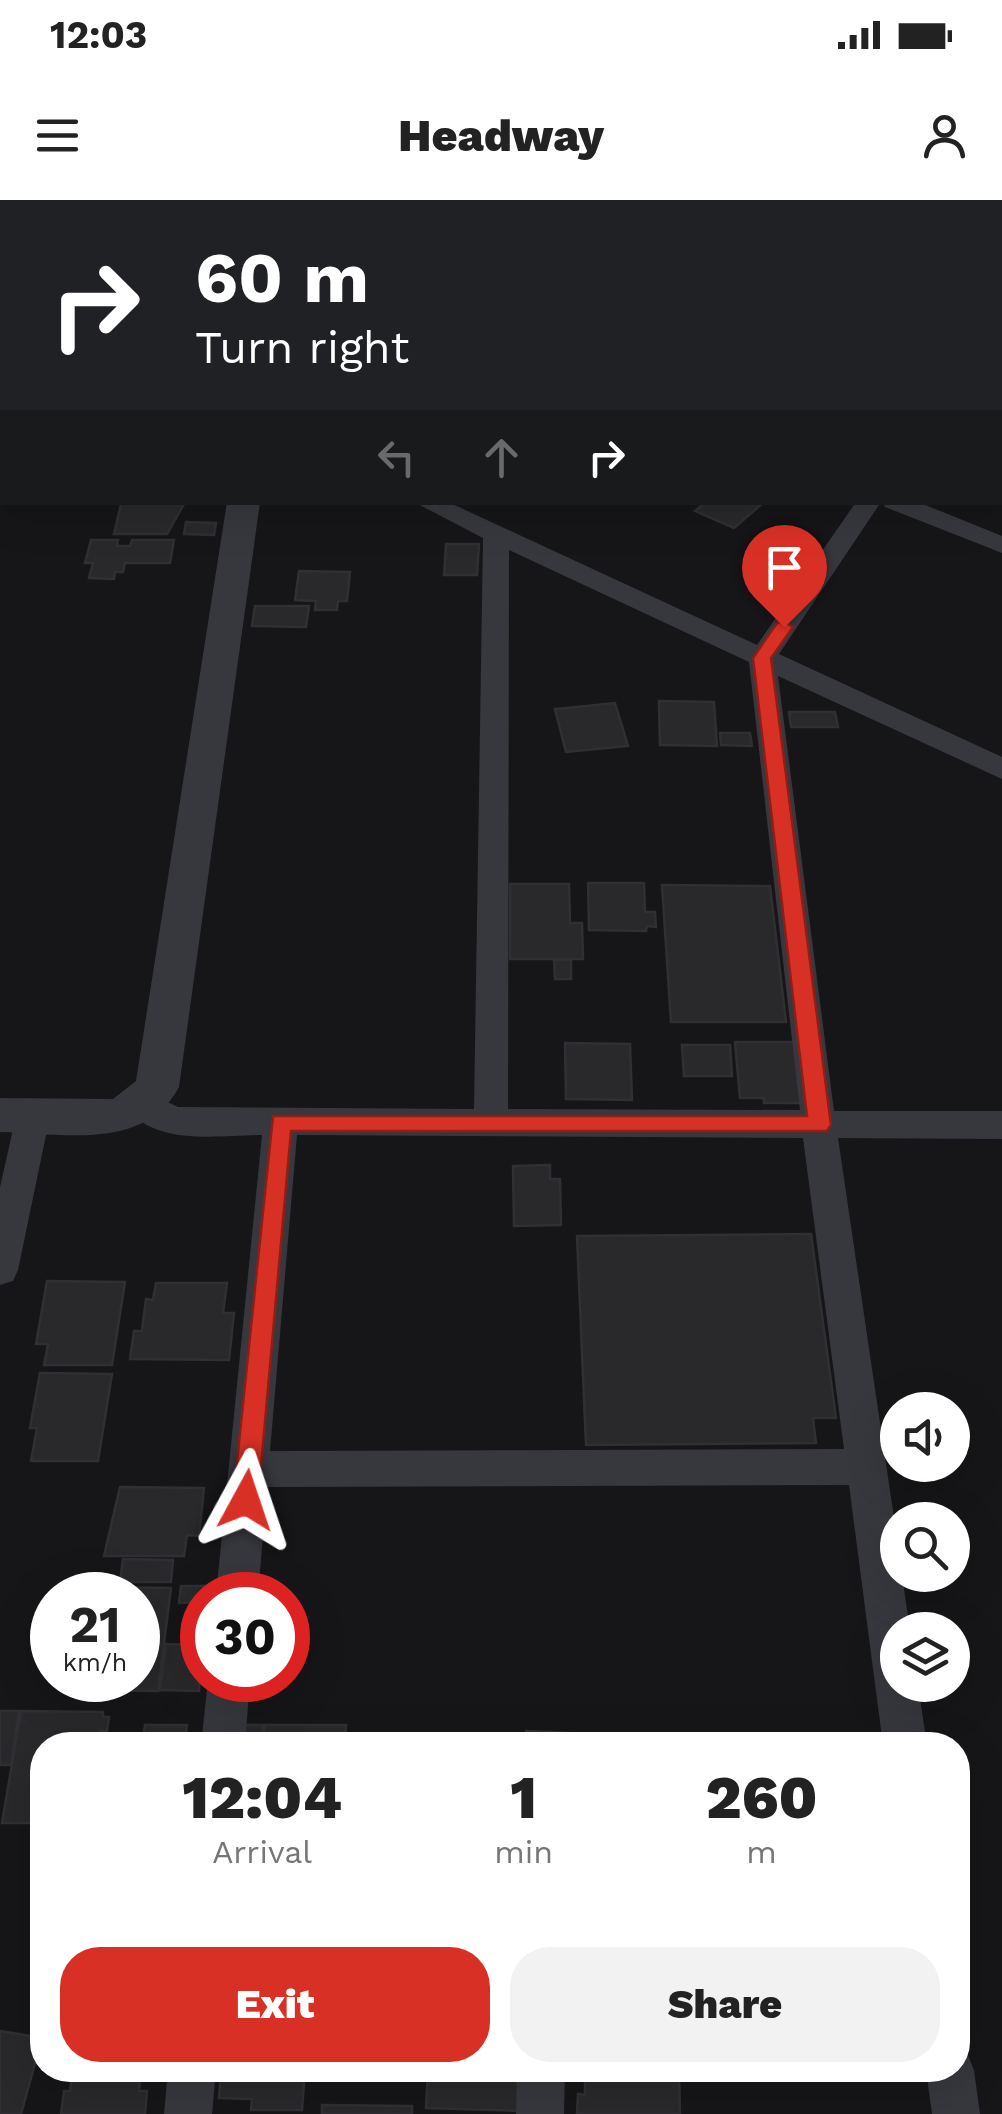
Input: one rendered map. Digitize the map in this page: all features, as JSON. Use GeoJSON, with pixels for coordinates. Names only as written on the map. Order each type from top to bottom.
{"type":"FeatureCollection","features":[{"type":"Feature","properties":{"kind":"street"},"geometry":{"type":"LineString","coordinates":[[0,1270],[16,1116],[120,1116],[142,1103],[157,1087],[244,505]]}},
{"type":"Feature","properties":{"kind":"street"},"geometry":{"type":"LineString","coordinates":[[432,505],[1002,769]]}},
{"type":"Feature","properties":{"kind":"street"},"geometry":{"type":"LineString","coordinates":[[867,505],[762,658],[820,1125],[903,1732]]}},
{"type":"Feature","properties":{"kind":"street"},"geometry":{"type":"LineString","coordinates":[[902,505],[1002,545]]}},
{"type":"Feature","properties":{"kind":"street"},"geometry":{"type":"LineString","coordinates":[[491,1123],[496,536]]}},
{"type":"Feature","properties":{"kind":"street"},"geometry":{"type":"LineString","coordinates":[[142,1103],[172,1122],[1002,1124]]}},
{"type":"Feature","properties":{"kind":"street"},"geometry":{"type":"LineString","coordinates":[[239,1572],[281,1122]]}},
{"type":"Feature","properties":{"kind":"street"},"geometry":{"type":"LineString","coordinates":[[248,1469],[866,1467]]}},
{"type":"Feature","properties":{"kind":"street"},"geometry":{"type":"LineString","coordinates":[[224,1732],[227,1702]]}},
{"type":"Feature","properties":{"kind":"street"},"geometry":{"type":"LineString","coordinates":[[188,2114],[191,2082]]}},
{"type":"Feature","properties":{"kind":"street"},"geometry":{"type":"LineString","coordinates":[[540,2082],[540,2114]]}},
{"type":"Feature","properties":{"kind":"street"},"geometry":{"type":"LineString","coordinates":[[952,2082],[956,2114]]}},
{"type":"Feature","properties":{"kind":"building"},"geometry":{"type":"Polygon","coordinates":[[[121,505],[183,505],[167,534],[114,534],[121,505]]]}},
{"type":"Feature","properties":{"kind":"building"},"geometry":{"type":"Polygon","coordinates":[[[702,505],[761,505],[734,528],[695,511],[702,505]]]}},
{"type":"Feature","properties":{"kind":"building"},"geometry":{"type":"Polygon","coordinates":[[[186,522],[216,523],[214,535],[184,534],[186,522]]]}},
{"type":"Feature","properties":{"kind":"building"},"geometry":{"type":"Polygon","coordinates":[[[91,540],[118,540],[117,546],[130,546],[132,540],[174,540],[170,563],[125,563],[123,572],[115,572],[114,579],[89,578],[93,563],[85,563],[91,540]]]}},
{"type":"Feature","properties":{"kind":"building"},"geometry":{"type":"Polygon","coordinates":[[[446,544],[479,544],[477,575],[444,575],[446,544]]]}},
{"type":"Feature","properties":{"kind":"building"},"geometry":{"type":"Polygon","coordinates":[[[299,571],[350,572],[347,601],[338,601],[337,610],[315,610],[316,601],[295,600],[299,571]]]}},
{"type":"Feature","properties":{"kind":"building"},"geometry":{"type":"Polygon","coordinates":[[[255,606],[309,606],[306,627],[252,626],[255,606]]]}},
{"type":"Feature","properties":{"kind":"building"},"geometry":{"type":"Polygon","coordinates":[[[659,701],[714,702],[717,746],[660,745],[659,701]]]}},
{"type":"Feature","properties":{"kind":"building"},"geometry":{"type":"Polygon","coordinates":[[[615,703],[628,746],[566,752],[555,709],[615,703]]]}},
{"type":"Feature","properties":{"kind":"building"},"geometry":{"type":"Polygon","coordinates":[[[789,712],[835,712],[838,727],[791,727],[789,712]]]}},
{"type":"Feature","properties":{"kind":"building"},"geometry":{"type":"Polygon","coordinates":[[[720,733],[750,733],[752,746],[721,745],[720,733]]]}},
{"type":"Feature","properties":{"kind":"building"},"geometry":{"type":"Polygon","coordinates":[[[588,883],[644,883],[645,912],[655,912],[656,927],[647,926],[646,931],[589,930],[588,883]]]}},
{"type":"Feature","properties":{"kind":"building"},"geometry":{"type":"Polygon","coordinates":[[[510,884],[569,884],[570,923],[582,923],[583,959],[510,959],[510,884]]]}},
{"type":"Feature","properties":{"kind":"building"},"geometry":{"type":"Polygon","coordinates":[[[662,885],[770,886],[786,1022],[671,1022],[662,885]]]}},
{"type":"Feature","properties":{"kind":"building"},"geometry":{"type":"Polygon","coordinates":[[[554,960],[571,960],[571,979],[555,979],[554,960]]]}},
{"type":"Feature","properties":{"kind":"building"},"geometry":{"type":"Polygon","coordinates":[[[735,1042],[794,1042],[802,1103],[764,1103],[764,1098],[740,1098],[735,1042]]]}},
{"type":"Feature","properties":{"kind":"building"},"geometry":{"type":"Polygon","coordinates":[[[565,1043],[630,1044],[632,1100],[566,1099],[565,1043]]]}},
{"type":"Feature","properties":{"kind":"building"},"geometry":{"type":"Polygon","coordinates":[[[682,1045],[730,1045],[732,1076],[684,1076],[682,1045]]]}},
{"type":"Feature","properties":{"kind":"building"},"geometry":{"type":"Polygon","coordinates":[[[550,1165],[550,1179],[560,1179],[561,1225],[514,1226],[513,1166],[550,1165]]]}},
{"type":"Feature","properties":{"kind":"building"},"geometry":{"type":"Polygon","coordinates":[[[811,1234],[836,1418],[813,1418],[816,1443],[586,1445],[577,1236],[811,1234]]]}},
{"type":"Feature","properties":{"kind":"building"},"geometry":{"type":"Polygon","coordinates":[[[47,1281],[125,1282],[112,1365],[44,1365],[48,1344],[36,1344],[47,1281]]]}},
{"type":"Feature","properties":{"kind":"building"},"geometry":{"type":"Polygon","coordinates":[[[156,1283],[227,1283],[223,1313],[234,1313],[229,1360],[130,1359],[134,1331],[142,1331],[146,1299],[153,1300],[156,1283]]]}},
{"type":"Feature","properties":{"kind":"building"},"geometry":{"type":"Polygon","coordinates":[[[40,1373],[112,1374],[98,1461],[31,1461],[37,1428],[30,1428],[40,1373]]]}},
{"type":"Feature","properties":{"kind":"building"},"geometry":{"type":"Polygon","coordinates":[[[120,1487],[204,1488],[199,1536],[187,1535],[184,1556],[104,1556],[120,1487]]]}},
{"type":"Feature","properties":{"kind":"building"},"geometry":{"type":"Polygon","coordinates":[[[123,1559],[173,1560],[171,1582],[160,1582],[160,1572],[121,1572],[123,1559]]]}},
{"type":"Feature","properties":{"kind":"building"},"geometry":{"type":"Polygon","coordinates":[[[160,1588],[171,1588],[160,1675],[160,1588]]]}},
{"type":"Feature","properties":{"kind":"building"},"geometry":{"type":"Polygon","coordinates":[[[166,1644],[180,1644],[180,1691],[160,1690],[166,1644]]]}},
{"type":"Feature","properties":{"kind":"building"},"geometry":{"type":"Polygon","coordinates":[[[0,1711],[19,1711],[11,1765],[0,1765],[0,1711]]]}},
{"type":"Feature","properties":{"kind":"building"},"geometry":{"type":"Polygon","coordinates":[[[21,1711],[103,1712],[103,1717],[109,1717],[107,1731],[30,1732],[30,1823],[2,1823],[21,1711]]]}},
{"type":"Feature","properties":{"kind":"building"},"geometry":{"type":"Polygon","coordinates":[[[145,1725],[187,1725],[186,1732],[144,1732],[145,1725]]]}},
{"type":"Feature","properties":{"kind":"building"},"geometry":{"type":"Polygon","coordinates":[[[240,1725],[263,1725],[263,1732],[240,1732],[240,1725]]]}},
{"type":"Feature","properties":{"kind":"building"},"geometry":{"type":"Polygon","coordinates":[[[265,1725],[346,1725],[346,1732],[264,1732],[265,1725]]]}},
{"type":"Feature","properties":{"kind":"building"},"geometry":{"type":"Polygon","coordinates":[[[0,2031],[30,2036],[30,2081],[21,2114],[0,2114],[0,2031]]]}},
{"type":"Feature","properties":{"kind":"building"},"geometry":{"type":"Polygon","coordinates":[[[71,2082],[140,2082],[139,2091],[147,2091],[145,2114],[61,2114],[64,2091],[70,2091],[71,2082]]]}},
{"type":"Feature","properties":{"kind":"building"},"geometry":{"type":"Polygon","coordinates":[[[220,2082],[304,2082],[302,2110],[251,2110],[252,2099],[219,2098],[220,2082]]]}},
{"type":"Feature","properties":{"kind":"building"},"geometry":{"type":"Polygon","coordinates":[[[427,2082],[527,2082],[526,2111],[426,2108],[427,2082]]]}},
{"type":"Feature","properties":{"kind":"building"},"geometry":{"type":"Polygon","coordinates":[[[585,2082],[679,2082],[680,2114],[577,2114],[578,2094],[585,2095],[585,2082]]]}},
{"type":"Feature","properties":{"kind":"building"},"geometry":{"type":"Polygon","coordinates":[[[322,2105],[412,2106],[412,2114],[322,2114],[322,2105]]]}},
{"type":"Feature","properties":{"kind":"route"},"geometry":{"type":"LineString","coordinates":[[246,1500],[281,1122],[820,1125],[762,658],[784,627]]}}]}
